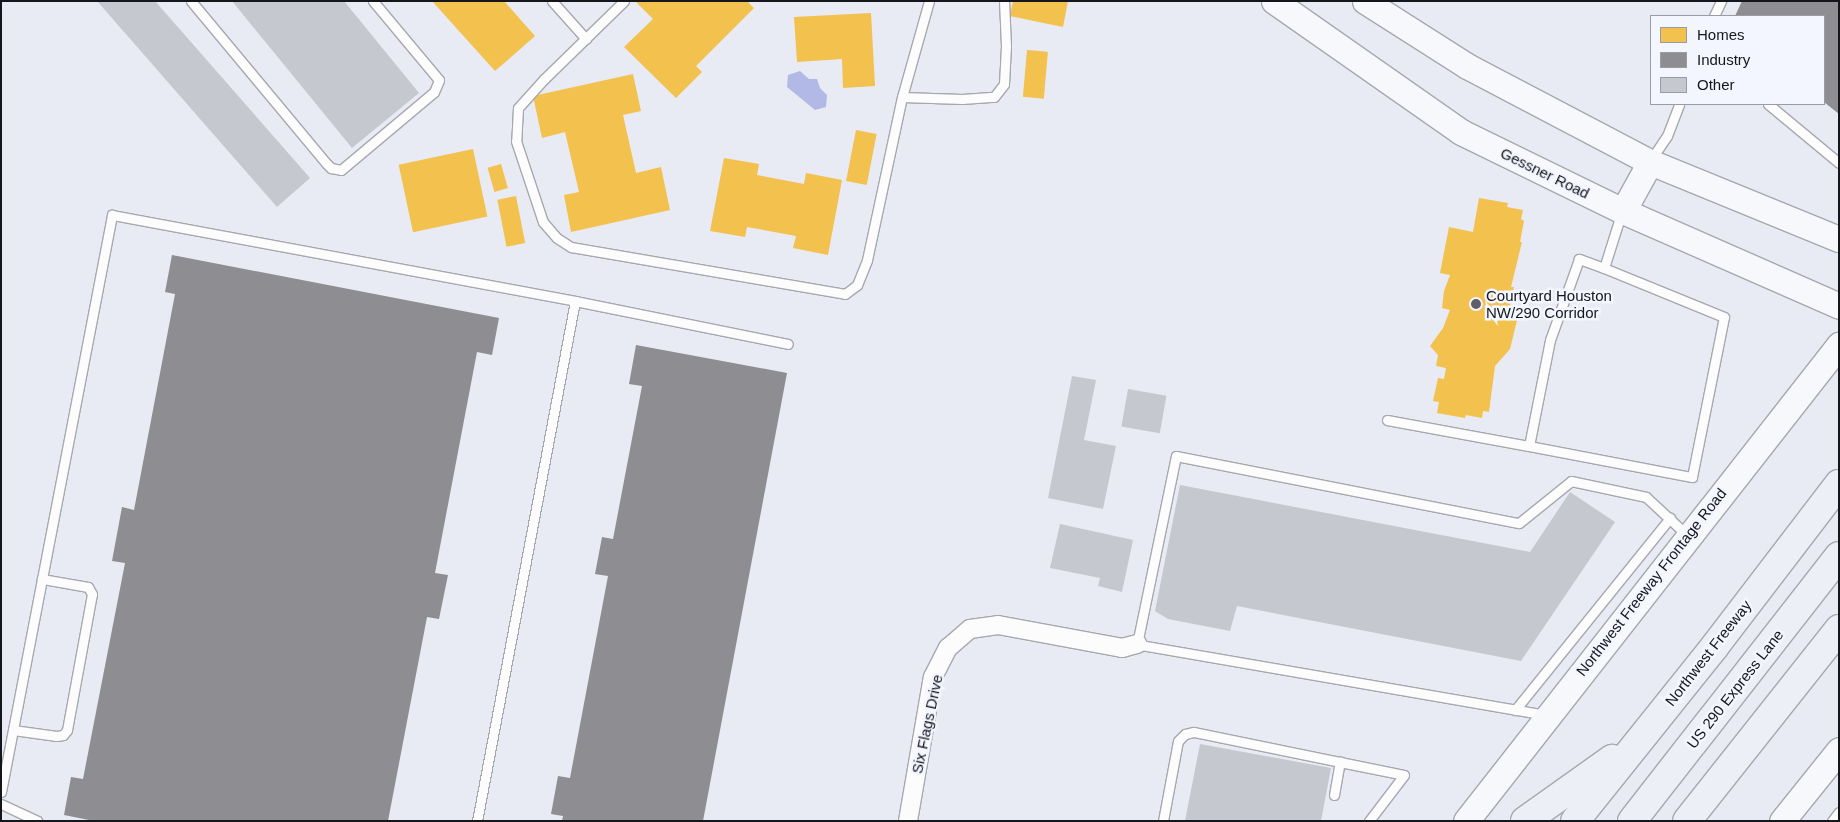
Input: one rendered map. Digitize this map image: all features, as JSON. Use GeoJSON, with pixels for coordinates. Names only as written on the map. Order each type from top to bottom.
{"type":"FeatureCollection","features":[{"type":"Feature","properties":{"kind":"highway","name":"Northwest Freeway"},"geometry":{"type":"LineString","coordinates":[[1575,821],[1714,646],[1839,484]]}},
{"type":"Feature","properties":{"kind":"highway","name":"US 290 Express Lane"},"geometry":{"type":"LineString","coordinates":[[1632,821],[1839,556]]}},
{"type":"Feature","properties":{"kind":"highway"},"geometry":{"type":"LineString","coordinates":[[1687,821],[1839,629]]}},
{"type":"Feature","properties":{"kind":"highway"},"geometry":{"type":"LineString","coordinates":[[1525,821],[1638,741]]}},
{"type":"Feature","properties":{"kind":"main road","name":"Gessner Road"},"geometry":{"type":"LineString","coordinates":[[1274,1],[1461,132],[1622,211],[1839,306]]}},
{"type":"Feature","properties":{"kind":"main road"},"geometry":{"type":"LineString","coordinates":[[1365,1],[1466,66],[1650,162],[1839,239]]}},
{"type":"Feature","properties":{"kind":"main road"},"geometry":{"type":"LineString","coordinates":[[1622,211],[1650,162]]}},
{"type":"Feature","properties":{"kind":"main road","name":"Northwest Freeway Frontage Road"},"geometry":{"type":"LineString","coordinates":[[1466,821],[1688,536],[1827,373],[1839,345]]}},
{"type":"Feature","properties":{"kind":"main road"},"geometry":{"type":"LineString","coordinates":[[1782,821],[1839,750]]}},
{"type":"Feature","properties":{"kind":"street","name":"Six Flags Drive"},"geometry":{"type":"LineString","coordinates":[[908,821],[933,677],[948,648],[970,630],[998,625],[1122,648],[1137,644]]}},
{"type":"Feature","properties":{"kind":"lane"},"geometry":{"type":"LineString","coordinates":[[191,1],[326,164],[331,168],[340,170],[434,92],[439,80],[372,1]]}},
{"type":"Feature","properties":{"kind":"lane"},"geometry":{"type":"LineString","coordinates":[[552,1],[586,39]]}},
{"type":"Feature","properties":{"kind":"lane"},"geometry":{"type":"LineString","coordinates":[[624,1],[544,79],[518,108],[516,141],[543,222],[558,238],[571,247],[844,294],[857,285],[867,260],[902,97],[929,1]]}},
{"type":"Feature","properties":{"kind":"lane"},"geometry":{"type":"LineString","coordinates":[[902,97],[962,99],[994,97],[1004,84],[1006,46],[1004,1]]}},
{"type":"Feature","properties":{"kind":"lane"},"geometry":{"type":"LineString","coordinates":[[1714,15],[1721,1]]}},
{"type":"Feature","properties":{"kind":"lane"},"geometry":{"type":"LineString","coordinates":[[1650,162],[1667,136],[1679,105]]}},
{"type":"Feature","properties":{"kind":"lane"},"geometry":{"type":"LineString","coordinates":[[1769,105],[1839,163]]}},
{"type":"Feature","properties":{"kind":"lane"},"geometry":{"type":"LineString","coordinates":[[1604,268],[1622,211]]}},
{"type":"Feature","properties":{"kind":"lane"},"geometry":{"type":"LineString","coordinates":[[1,792],[112,215],[575,301],[788,344]]}},
{"type":"Feature","properties":{"kind":"lane"},"geometry":{"type":"LineString","coordinates":[[1387,420],[1692,477],[1724,317],[1579,258],[1550,340],[1529,446]]}},
{"type":"Feature","properties":{"kind":"lane"},"geometry":{"type":"LineString","coordinates":[[477,821],[575,301]]}},
{"type":"Feature","properties":{"kind":"lane"},"geometry":{"type":"LineString","coordinates":[[1547,715],[1137,644],[1176,456],[1519,523],[1571,481],[1646,497],[1688,536]]}},
{"type":"Feature","properties":{"kind":"lane"},"geometry":{"type":"LineString","coordinates":[[1515,710],[1670,518]]}},
{"type":"Feature","properties":{"kind":"lane"},"geometry":{"type":"LineString","coordinates":[[13,730],[57,736],[63,735],[67,730],[92,594],[88,587],[42,579]]}},
{"type":"Feature","properties":{"kind":"lane"},"geometry":{"type":"LineString","coordinates":[[1163,821],[1178,741],[1185,734],[1194,732],[1404,775],[1369,821]]}},
{"type":"Feature","properties":{"kind":"lane"},"geometry":{"type":"LineString","coordinates":[[1334,795],[1340,762]]}},
{"type":"Feature","properties":{"kind":"lane"},"geometry":{"type":"LineString","coordinates":[[1,804],[37,821]]}},
{"type":"Feature","properties":{"kind":"lane"},"geometry":{"type":"LineString","coordinates":[[1832,821],[1839,812]]}},
{"type":"Feature","properties":{"kind":"water"},"geometry":{"type":"Polygon","coordinates":[[[800,71],[809,79],[817,79],[820,88],[827,95],[826,107],[815,110],[787,87],[788,75],[800,71]]]}},
{"type":"Feature","properties":{"kind":"building: Homes"},"geometry":{"type":"Polygon","coordinates":[[[432,1],[504,1],[535,36],[495,71],[432,1]]]}},
{"type":"Feature","properties":{"kind":"building: Homes"},"geometry":{"type":"Polygon","coordinates":[[[635,1],[747,1],[754,8],[696,66],[702,72],[676,98],[624,47],[653,19],[635,1]]]}},
{"type":"Feature","properties":{"kind":"building: Homes"},"geometry":{"type":"Polygon","coordinates":[[[1013,1],[1068,1],[1063,27],[1010,16],[1013,1]]]}},
{"type":"Feature","properties":{"kind":"building: Homes"},"geometry":{"type":"Polygon","coordinates":[[[871,13],[875,86],[843,88],[842,59],[797,62],[794,17],[871,13]]]}},
{"type":"Feature","properties":{"kind":"building: Homes"},"geometry":{"type":"Polygon","coordinates":[[[1027,50],[1048,52],[1044,99],[1023,97],[1027,50]]]}},
{"type":"Feature","properties":{"kind":"building: Homes"},"geometry":{"type":"Polygon","coordinates":[[[633,74],[641,111],[623,115],[636,173],[661,167],[670,210],[571,232],[564,195],[579,192],[565,132],[542,138],[533,96],[633,74]]]}},
{"type":"Feature","properties":{"kind":"building: Homes"},"geometry":{"type":"Polygon","coordinates":[[[856,130],[877,134],[867,185],[846,181],[856,130]]]}},
{"type":"Feature","properties":{"kind":"building: Homes"},"geometry":{"type":"Polygon","coordinates":[[[473,149],[487,216],[413,232],[399,165],[473,149]]]}},
{"type":"Feature","properties":{"kind":"building: Homes"},"geometry":{"type":"Polygon","coordinates":[[[724,158],[759,164],[757,175],[804,184],[806,173],[842,180],[828,255],[793,248],[796,236],[747,227],[745,237],[710,231],[724,158]]]}},
{"type":"Feature","properties":{"kind":"building: Homes"},"geometry":{"type":"Polygon","coordinates":[[[501,164],[508,188],[494,192],[488,168],[501,164]]]}},
{"type":"Feature","properties":{"kind":"building: Homes"},"geometry":{"type":"Polygon","coordinates":[[[516,196],[525,243],[507,247],[497,200],[516,196]]]}},
{"type":"Feature","properties":{"kind":"building: Homes","name":"Courtyard Houston NW/290 Corridor"},"geometry":{"type":"Polygon","coordinates":[[[1479,198],[1508,203],[1507,207],[1523,210],[1521,219],[1524,221],[1520,242],[1522,242],[1511,287],[1514,287],[1509,310],[1519,312],[1510,349],[1495,366],[1489,412],[1483,411],[1482,418],[1466,415],[1465,418],[1437,413],[1439,402],[1433,401],[1438,378],[1444,379],[1446,368],[1436,366],[1438,355],[1430,346],[1443,328],[1450,310],[1442,308],[1444,291],[1450,275],[1440,273],[1449,227],[1473,232],[1479,198]]]}},
{"type":"Feature","properties":{"kind":"building: Industry"},"geometry":{"type":"Polygon","coordinates":[[[1742,1],[1839,1],[1839,114],[1825,103],[1825,15],[1735,15],[1742,1]]]}},
{"type":"Feature","properties":{"kind":"building: Industry"},"geometry":{"type":"Polygon","coordinates":[[[172,255],[499,318],[492,355],[477,352],[435,573],[448,575],[439,619],[427,617],[388,821],[94,821],[64,815],[71,777],[83,779],[125,563],[112,561],[122,507],[134,510],[175,294],[165,292],[172,255]]]}},
{"type":"Feature","properties":{"kind":"building: Industry"},"geometry":{"type":"Polygon","coordinates":[[[636,345],[787,373],[703,821],[562,821],[563,816],[551,814],[558,776],[570,778],[608,576],[595,574],[602,537],[613,539],[642,386],[629,384],[636,345]]]}},
{"type":"Feature","properties":{"kind":"building: Other"},"geometry":{"type":"Polygon","coordinates":[[[97,1],[155,1],[310,178],[277,207],[97,1]]]}},
{"type":"Feature","properties":{"kind":"building: Other"},"geometry":{"type":"Polygon","coordinates":[[[232,1],[344,1],[419,93],[352,148],[232,1]]]}},
{"type":"Feature","properties":{"kind":"building: Other"},"geometry":{"type":"Polygon","coordinates":[[[1072,376],[1096,380],[1084,440],[1116,446],[1103,509],[1048,498],[1072,376]]]}},
{"type":"Feature","properties":{"kind":"building: Other"},"geometry":{"type":"Polygon","coordinates":[[[1128,389],[1166,396],[1160,433],[1121,426],[1128,389]]]}},
{"type":"Feature","properties":{"kind":"building: Other"},"geometry":{"type":"Polygon","coordinates":[[[1180,485],[1530,552],[1570,492],[1615,522],[1521,661],[1237,606],[1230,631],[1168,619],[1155,611],[1180,485]]]}},
{"type":"Feature","properties":{"kind":"building: Other"},"geometry":{"type":"Polygon","coordinates":[[[1060,524],[1133,540],[1122,592],[1098,586],[1100,578],[1050,568],[1060,524]]]}},
{"type":"Feature","properties":{"kind":"building: Other"},"geometry":{"type":"Polygon","coordinates":[[[1200,744],[1331,768],[1321,821],[1185,821],[1200,744]]]}},
{"type":"Feature","properties":{"kind":"place","name":"Courtyard Houston NW/290 Corridor"},"geometry":{"type":"Point","coordinates":[1476,304]}}]}
